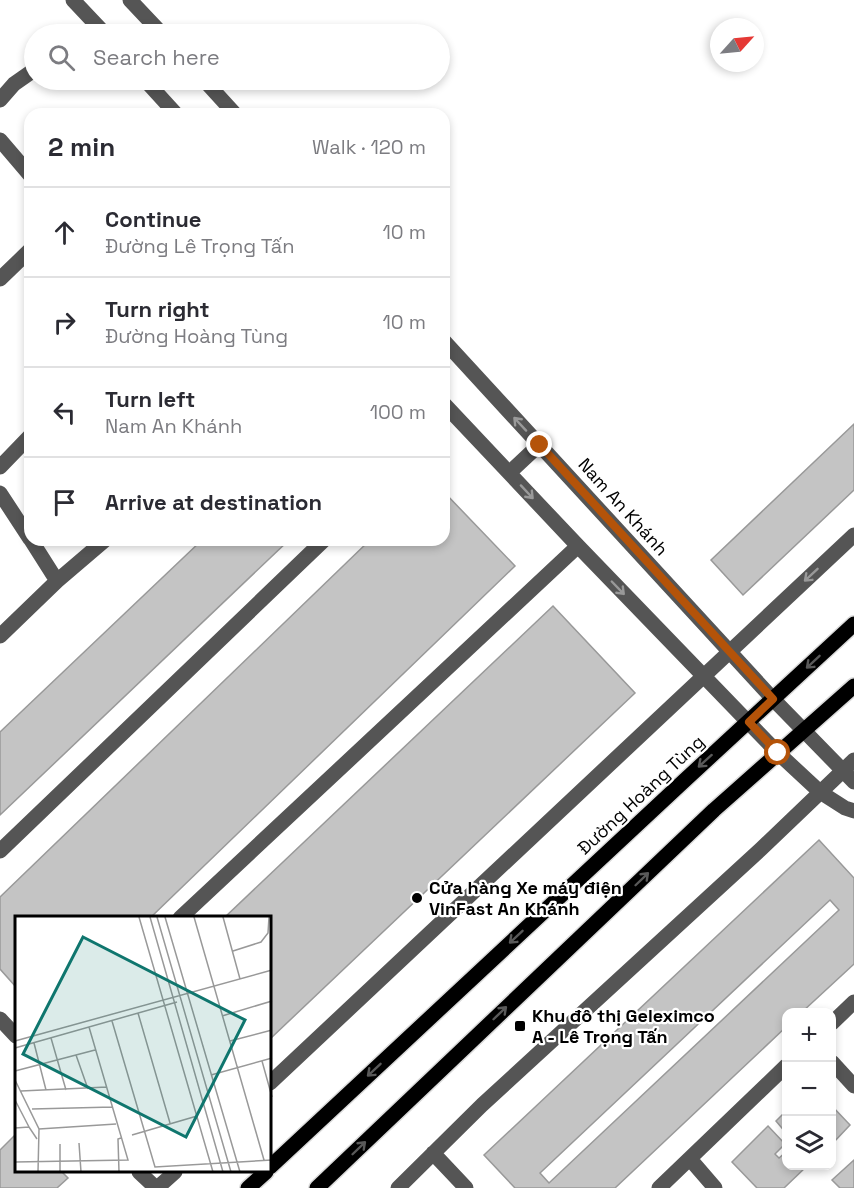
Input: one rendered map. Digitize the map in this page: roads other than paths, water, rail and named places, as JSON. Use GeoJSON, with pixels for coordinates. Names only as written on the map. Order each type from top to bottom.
{"type":"FeatureCollection","features":[{"type":"Feature","properties":{"kind":"main road","name":"Đường Hoàng Tùng"},"geometry":{"type":"LineString","coordinates":[[272,1165],[854,624]]}},
{"type":"Feature","properties":{"kind":"main road"},"geometry":{"type":"LineString","coordinates":[[317,1188],[714,810],[854,686]]}},
{"type":"Feature","properties":{"kind":"main road"},"geometry":{"type":"LineString","coordinates":[[248,1188],[265,1173]]}},
{"type":"Feature","properties":{"kind":"street"},"geometry":{"type":"LineString","coordinates":[[73,0],[93,24]]}},
{"type":"Feature","properties":{"kind":"street"},"geometry":{"type":"LineString","coordinates":[[130,0],[153,24]]}},
{"type":"Feature","properties":{"kind":"street"},"geometry":{"type":"LineString","coordinates":[[0,100],[14,84],[24,77]]}},
{"type":"Feature","properties":{"kind":"street"},"geometry":{"type":"LineString","coordinates":[[154,90],[171,108]]}},
{"type":"Feature","properties":{"kind":"street"},"geometry":{"type":"LineString","coordinates":[[213,90],[230,108]]}},
{"type":"Feature","properties":{"kind":"street"},"geometry":{"type":"LineString","coordinates":[[0,140],[24,168]]}},
{"type":"Feature","properties":{"kind":"street"},"geometry":{"type":"LineString","coordinates":[[0,279],[24,256]]}},
{"type":"Feature","properties":{"kind":"street","name":"Nam An Khánh"},"geometry":{"type":"LineString","coordinates":[[450,348],[803,731],[848,766],[854,782]]}},
{"type":"Feature","properties":{"kind":"street"},"geometry":{"type":"LineString","coordinates":[[450,421],[509,473],[778,753],[820,792],[854,811]]}},
{"type":"Feature","properties":{"kind":"street"},"geometry":{"type":"LineString","coordinates":[[0,467],[24,442]]}},
{"type":"Feature","properties":{"kind":"street"},"geometry":{"type":"LineString","coordinates":[[509,473],[540,445]]}},
{"type":"Feature","properties":{"kind":"street"},"geometry":{"type":"LineString","coordinates":[[0,493],[24,531]]}},
{"type":"Feature","properties":{"kind":"street"},"geometry":{"type":"LineString","coordinates":[[272,1081],[854,535]]}},
{"type":"Feature","properties":{"kind":"street"},"geometry":{"type":"LineString","coordinates":[[34,546],[57,581]]}},
{"type":"Feature","properties":{"kind":"street"},"geometry":{"type":"LineString","coordinates":[[0,636],[57,581],[98,546]]}},
{"type":"Feature","properties":{"kind":"street"},"geometry":{"type":"LineString","coordinates":[[0,851],[318,546]]}},
{"type":"Feature","properties":{"kind":"street"},"geometry":{"type":"LineString","coordinates":[[182,916],[578,546]]}},
{"type":"Feature","properties":{"kind":"street"},"geometry":{"type":"LineString","coordinates":[[398,1188],[491,1097],[848,766]]}},
{"type":"Feature","properties":{"kind":"street"},"geometry":{"type":"LineString","coordinates":[[836,1018],[854,1002]]}},
{"type":"Feature","properties":{"kind":"street"},"geometry":{"type":"LineString","coordinates":[[0,1019],[15,1035]]}},
{"type":"Feature","properties":{"kind":"street"},"geometry":{"type":"LineString","coordinates":[[836,1067],[854,1086]]}},
{"type":"Feature","properties":{"kind":"street"},"geometry":{"type":"LineString","coordinates":[[659,1188],[782,1070]]}},
{"type":"Feature","properties":{"kind":"street"},"geometry":{"type":"LineString","coordinates":[[433,1153],[466,1188]]}},
{"type":"Feature","properties":{"kind":"street"},"geometry":{"type":"LineString","coordinates":[[690,1159],[715,1188]]}},
{"type":"Feature","properties":{"kind":"street"},"geometry":{"type":"LineString","coordinates":[[140,1173],[157,1188],[174,1173]]}},
{"type":"Feature","properties":{"kind":"place","name":"Cửa hàng Xe máy điện VinFast An Khánh"},"geometry":{"type":"Point","coordinates":[417,898]}},
{"type":"Feature","properties":{"kind":"place","name":"Khu đô thị Geleximco A - Lê Trọng Tấn"},"geometry":{"type":"Point","coordinates":[520,1026]}}]}
